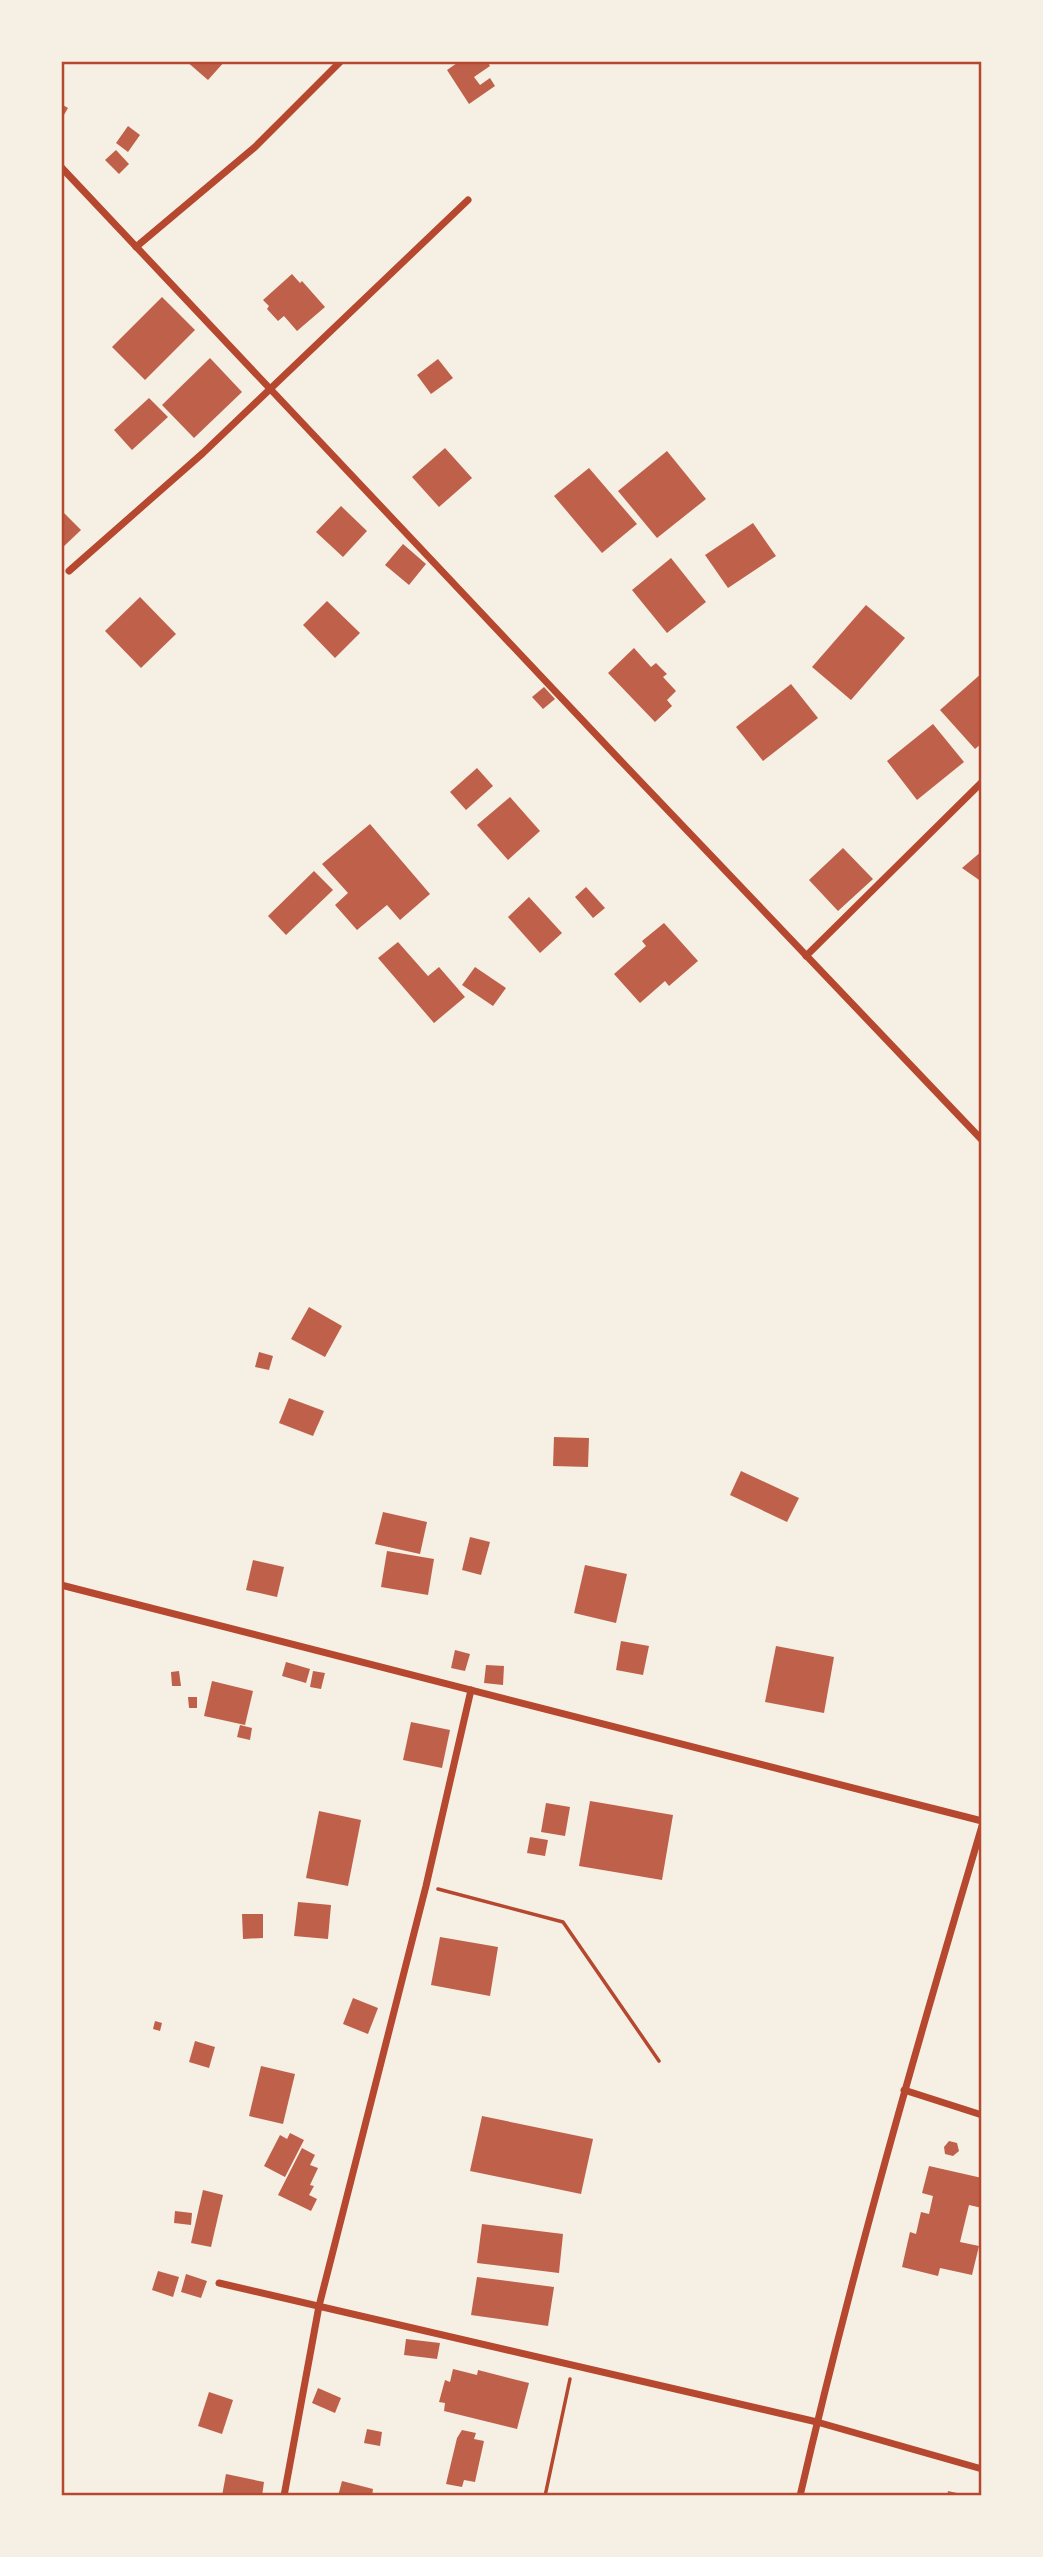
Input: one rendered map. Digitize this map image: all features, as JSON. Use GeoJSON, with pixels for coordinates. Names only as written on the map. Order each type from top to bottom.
{"type":"FeatureCollection","features":[{"type":"Feature","properties":{"kind":"street"},"geometry":{"type":"LineString","coordinates":[[136,247],[255,147],[341,61]]}},
{"type":"Feature","properties":{"kind":"street"},"geometry":{"type":"LineString","coordinates":[[61,167],[982,1140]]}},
{"type":"Feature","properties":{"kind":"street"},"geometry":{"type":"LineString","coordinates":[[69,572],[203,453],[468,200]]}},
{"type":"Feature","properties":{"kind":"street"},"geometry":{"type":"LineString","coordinates":[[806,956],[982,782]]}},
{"type":"Feature","properties":{"kind":"street"},"geometry":{"type":"LineString","coordinates":[[61,1585],[982,1823],[904,2090],[800,2496]]}},
{"type":"Feature","properties":{"kind":"street"},"geometry":{"type":"LineString","coordinates":[[284,2496],[318,2306],[426,1886],[471,1690]]}},
{"type":"Feature","properties":{"kind":"street"},"geometry":{"type":"LineString","coordinates":[[904,2090],[982,2115]]}},
{"type":"Feature","properties":{"kind":"street"},"geometry":{"type":"LineString","coordinates":[[219,2283],[817,2422],[982,2469]]}},
{"type":"Feature","properties":{"kind":"path"},"geometry":{"type":"LineString","coordinates":[[426,1886],[563,1922],[659,2061]]}},
{"type":"Feature","properties":{"kind":"path"},"geometry":{"type":"LineString","coordinates":[[545,2496],[573,2366]]}},
{"type":"Feature","properties":{"kind":"building"},"geometry":{"type":"Polygon","coordinates":[[[186,61],[225,61],[208,80],[186,61]]]}},
{"type":"Feature","properties":{"kind":"building"},"geometry":{"type":"Polygon","coordinates":[[[460,61],[487,61],[490,66],[474,77],[480,85],[490,78],[495,86],[469,104],[447,70],[460,61]]]}},
{"type":"Feature","properties":{"kind":"building"},"geometry":{"type":"Polygon","coordinates":[[[61,104],[68,108],[61,120],[61,104]]]}},
{"type":"Feature","properties":{"kind":"building"},"geometry":{"type":"Polygon","coordinates":[[[128,126],[140,135],[128,152],[116,143],[128,126]]]}},
{"type":"Feature","properties":{"kind":"building"},"geometry":{"type":"Polygon","coordinates":[[[116,150],[129,164],[119,174],[105,160],[116,150]]]}},
{"type":"Feature","properties":{"kind":"building"},"geometry":{"type":"Polygon","coordinates":[[[292,274],[300,283],[302,281],[325,307],[297,331],[284,316],[278,321],[263,300],[292,274]]]}},
{"type":"Feature","properties":{"kind":"building"},"geometry":{"type":"Polygon","coordinates":[[[162,297],[195,330],[145,380],[112,347],[162,297]]]}},
{"type":"Feature","properties":{"kind":"building"},"geometry":{"type":"Polygon","coordinates":[[[210,358],[242,392],[194,438],[162,405],[210,358]]]}},
{"type":"Feature","properties":{"kind":"building"},"geometry":{"type":"Polygon","coordinates":[[[438,359],[453,378],[431,394],[417,375],[438,359]]]}},
{"type":"Feature","properties":{"kind":"building"},"geometry":{"type":"Polygon","coordinates":[[[149,398],[168,417],[132,450],[114,430],[149,398]]]}},
{"type":"Feature","properties":{"kind":"building"},"geometry":{"type":"Polygon","coordinates":[[[445,448],[472,478],[439,507],[412,477],[445,448]]]}},
{"type":"Feature","properties":{"kind":"building"},"geometry":{"type":"Polygon","coordinates":[[[667,451],[706,499],[657,538],[618,491],[667,451]]]}},
{"type":"Feature","properties":{"kind":"building"},"geometry":{"type":"Polygon","coordinates":[[[589,468],[637,524],[602,553],[554,496],[589,468]]]}},
{"type":"Feature","properties":{"kind":"building"},"geometry":{"type":"Polygon","coordinates":[[[341,506],[367,531],[343,557],[316,532],[341,506]]]}},
{"type":"Feature","properties":{"kind":"building"},"geometry":{"type":"Polygon","coordinates":[[[61,510],[81,530],[61,549],[61,510]]]}},
{"type":"Feature","properties":{"kind":"building"},"geometry":{"type":"Polygon","coordinates":[[[753,523],[776,556],[728,588],[705,555],[753,523]]]}},
{"type":"Feature","properties":{"kind":"building"},"geometry":{"type":"Polygon","coordinates":[[[403,544],[426,564],[409,585],[385,565],[403,544]]]}},
{"type":"Feature","properties":{"kind":"building"},"geometry":{"type":"Polygon","coordinates":[[[671,558],[706,602],[667,633],[632,590],[671,558]]]}},
{"type":"Feature","properties":{"kind":"building"},"geometry":{"type":"Polygon","coordinates":[[[140,597],[176,634],[141,668],[105,631],[140,597]]]}},
{"type":"Feature","properties":{"kind":"building"},"geometry":{"type":"Polygon","coordinates":[[[327,601],[360,633],[335,658],[303,625],[327,601]]]}},
{"type":"Feature","properties":{"kind":"building"},"geometry":{"type":"Polygon","coordinates":[[[866,605],[905,638],[851,700],[812,667],[866,605]]]}},
{"type":"Feature","properties":{"kind":"building"},"geometry":{"type":"Polygon","coordinates":[[[634,648],[651,667],[656,663],[667,674],[663,677],[676,691],[667,700],[672,706],[655,722],[608,673],[634,648]]]}},
{"type":"Feature","properties":{"kind":"building"},"geometry":{"type":"Polygon","coordinates":[[[982,673],[982,743],[975,749],[940,710],[982,673]]]}},
{"type":"Feature","properties":{"kind":"building"},"geometry":{"type":"Polygon","coordinates":[[[791,684],[818,718],[763,761],[736,727],[791,684]]]}},
{"type":"Feature","properties":{"kind":"building"},"geometry":{"type":"Polygon","coordinates":[[[544,687],[555,699],[543,709],[532,697],[544,687]]]}},
{"type":"Feature","properties":{"kind":"building"},"geometry":{"type":"Polygon","coordinates":[[[933,724],[964,762],[917,800],[887,761],[933,724]]]}},
{"type":"Feature","properties":{"kind":"building"},"geometry":{"type":"Polygon","coordinates":[[[477,768],[493,786],[466,810],[450,792],[477,768]]]}},
{"type":"Feature","properties":{"kind":"building"},"geometry":{"type":"Polygon","coordinates":[[[510,797],[540,831],[508,860],[477,825],[510,797]]]}},
{"type":"Feature","properties":{"kind":"building"},"geometry":{"type":"Polygon","coordinates":[[[370,824],[430,894],[400,920],[387,905],[357,930],[335,905],[348,893],[322,864],[370,824]]]}},
{"type":"Feature","properties":{"kind":"building"},"geometry":{"type":"Polygon","coordinates":[[[843,848],[873,879],[838,911],[809,880],[843,848]]]}},
{"type":"Feature","properties":{"kind":"building"},"geometry":{"type":"Polygon","coordinates":[[[982,851],[982,882],[962,868],[982,851]]]}},
{"type":"Feature","properties":{"kind":"building"},"geometry":{"type":"Polygon","coordinates":[[[314,871],[333,890],[286,935],[268,916],[314,871]]]}},
{"type":"Feature","properties":{"kind":"building"},"geometry":{"type":"Polygon","coordinates":[[[586,887],[605,908],[593,918],[575,897],[586,887]]]}},
{"type":"Feature","properties":{"kind":"building"},"geometry":{"type":"Polygon","coordinates":[[[529,897],[562,933],[540,953],[508,917],[529,897]]]}},
{"type":"Feature","properties":{"kind":"building"},"geometry":{"type":"Polygon","coordinates":[[[664,923],[698,961],[669,986],[665,981],[640,1003],[614,974],[646,946],[642,941],[664,923]]]}},
{"type":"Feature","properties":{"kind":"building"},"geometry":{"type":"Polygon","coordinates":[[[398,942],[428,976],[439,967],[465,997],[434,1023],[378,958],[398,942]]]}},
{"type":"Feature","properties":{"kind":"building"},"geometry":{"type":"Polygon","coordinates":[[[475,967],[506,988],[493,1006],[462,985],[475,967]]]}},
{"type":"Feature","properties":{"kind":"building"},"geometry":{"type":"Polygon","coordinates":[[[309,1307],[342,1326],[325,1357],[291,1339],[309,1307]]]}},
{"type":"Feature","properties":{"kind":"building"},"geometry":{"type":"Polygon","coordinates":[[[259,1352],[273,1356],[269,1370],[255,1367],[259,1352]]]}},
{"type":"Feature","properties":{"kind":"building"},"geometry":{"type":"Polygon","coordinates":[[[289,1398],[324,1411],[313,1436],[279,1423],[289,1398]]]}},
{"type":"Feature","properties":{"kind":"building"},"geometry":{"type":"Polygon","coordinates":[[[554,1437],[589,1438],[588,1467],[553,1466],[554,1437]]]}},
{"type":"Feature","properties":{"kind":"building"},"geometry":{"type":"Polygon","coordinates":[[[741,1471],[799,1498],[787,1522],[730,1495],[741,1471]]]}},
{"type":"Feature","properties":{"kind":"building"},"geometry":{"type":"Polygon","coordinates":[[[383,1512],[427,1522],[420,1554],[375,1544],[383,1512]]]}},
{"type":"Feature","properties":{"kind":"building"},"geometry":{"type":"Polygon","coordinates":[[[470,1537],[490,1542],[481,1575],[462,1570],[470,1537]]]}},
{"type":"Feature","properties":{"kind":"building"},"geometry":{"type":"Polygon","coordinates":[[[387,1551],[434,1559],[428,1595],[381,1587],[387,1551]]]}},
{"type":"Feature","properties":{"kind":"building"},"geometry":{"type":"Polygon","coordinates":[[[253,1560],[284,1567],[277,1597],[246,1590],[253,1560]]]}},
{"type":"Feature","properties":{"kind":"building"},"geometry":{"type":"Polygon","coordinates":[[[585,1565],[627,1574],[616,1623],[574,1613],[585,1565]]]}},
{"type":"Feature","properties":{"kind":"building"},"geometry":{"type":"Polygon","coordinates":[[[621,1641],[649,1646],[643,1675],[616,1670],[621,1641]]]}},
{"type":"Feature","properties":{"kind":"building"},"geometry":{"type":"Polygon","coordinates":[[[776,1646],[834,1657],[824,1713],[765,1702],[776,1646]]]}},
{"type":"Feature","properties":{"kind":"building"},"geometry":{"type":"Polygon","coordinates":[[[455,1650],[470,1654],[465,1671],[451,1668],[455,1650]]]}},
{"type":"Feature","properties":{"kind":"building"},"geometry":{"type":"Polygon","coordinates":[[[286,1662],[310,1669],[306,1683],[282,1676],[286,1662]]]}},
{"type":"Feature","properties":{"kind":"building"},"geometry":{"type":"Polygon","coordinates":[[[486,1665],[504,1666],[503,1685],[484,1683],[486,1665]]]}},
{"type":"Feature","properties":{"kind":"building"},"geometry":{"type":"Polygon","coordinates":[[[179,1671],[181,1686],[172,1686],[171,1672],[179,1671]]]}},
{"type":"Feature","properties":{"kind":"building"},"geometry":{"type":"Polygon","coordinates":[[[313,1671],[325,1673],[321,1689],[310,1687],[313,1671]]]}},
{"type":"Feature","properties":{"kind":"building"},"geometry":{"type":"Polygon","coordinates":[[[212,1681],[253,1691],[245,1725],[204,1716],[212,1681]]]}},
{"type":"Feature","properties":{"kind":"building"},"geometry":{"type":"Polygon","coordinates":[[[188,1697],[197,1697],[197,1708],[189,1708],[188,1697]]]}},
{"type":"Feature","properties":{"kind":"building"},"geometry":{"type":"Polygon","coordinates":[[[411,1722],[450,1730],[442,1768],[403,1760],[411,1722]]]}},
{"type":"Feature","properties":{"kind":"building"},"geometry":{"type":"Polygon","coordinates":[[[240,1725],[252,1728],[250,1740],[237,1737],[240,1725]]]}},
{"type":"Feature","properties":{"kind":"building"},"geometry":{"type":"Polygon","coordinates":[[[590,1801],[673,1815],[662,1880],[579,1866],[590,1801]]]}},
{"type":"Feature","properties":{"kind":"building"},"geometry":{"type":"Polygon","coordinates":[[[546,1803],[570,1807],[565,1836],[541,1832],[546,1803]]]}},
{"type":"Feature","properties":{"kind":"building"},"geometry":{"type":"Polygon","coordinates":[[[319,1811],[361,1820],[348,1886],[306,1878],[319,1811]]]}},
{"type":"Feature","properties":{"kind":"building"},"geometry":{"type":"Polygon","coordinates":[[[530,1837],[548,1840],[545,1856],[527,1853],[530,1837]]]}},
{"type":"Feature","properties":{"kind":"building"},"geometry":{"type":"Polygon","coordinates":[[[298,1902],[331,1905],[328,1939],[294,1936],[298,1902]]]}},
{"type":"Feature","properties":{"kind":"building"},"geometry":{"type":"Polygon","coordinates":[[[242,1914],[263,1914],[263,1938],[243,1939],[242,1914]]]}},
{"type":"Feature","properties":{"kind":"building"},"geometry":{"type":"Polygon","coordinates":[[[440,1937],[498,1947],[490,1996],[431,1985],[440,1937]]]}},
{"type":"Feature","properties":{"kind":"building"},"geometry":{"type":"Polygon","coordinates":[[[353,1998],[378,2008],[368,2034],[343,2024],[353,1998]]]}},
{"type":"Feature","properties":{"kind":"building"},"geometry":{"type":"Polygon","coordinates":[[[155,2021],[162,2023],[160,2031],[153,2029],[155,2021]]]}},
{"type":"Feature","properties":{"kind":"building"},"geometry":{"type":"Polygon","coordinates":[[[195,2041],[215,2047],[209,2068],[189,2062],[195,2041]]]}},
{"type":"Feature","properties":{"kind":"building"},"geometry":{"type":"Polygon","coordinates":[[[261,2066],[295,2074],[283,2124],[249,2116],[261,2066]]]}},
{"type":"Feature","properties":{"kind":"building"},"geometry":{"type":"Polygon","coordinates":[[[482,2116],[593,2139],[581,2194],[470,2171],[482,2116]]]}},
{"type":"Feature","properties":{"kind":"building"},"geometry":{"type":"Polygon","coordinates":[[[290,2133],[304,2140],[285,2177],[264,2166],[280,2135],[287,2139],[290,2133]]]}},
{"type":"Feature","properties":{"kind":"building"},"geometry":{"type":"Polygon","coordinates":[[[949,2141],[957,2143],[959,2151],[953,2156],[945,2154],[944,2147],[949,2141]]]}},
{"type":"Feature","properties":{"kind":"building"},"geometry":{"type":"Polygon","coordinates":[[[302,2148],[315,2155],[310,2165],[318,2168],[310,2185],[314,2186],[309,2195],[317,2199],[311,2211],[278,2195],[302,2148]]]}},
{"type":"Feature","properties":{"kind":"building"},"geometry":{"type":"Polygon","coordinates":[[[929,2166],[982,2178],[982,2208],[969,2205],[960,2242],[979,2246],[972,2275],[940,2268],[938,2276],[902,2267],[910,2232],[916,2234],[921,2212],[929,2214],[933,2196],[922,2193],[929,2166]]]}},
{"type":"Feature","properties":{"kind":"building"},"geometry":{"type":"Polygon","coordinates":[[[203,2190],[223,2195],[211,2247],[191,2243],[203,2190]]]}},
{"type":"Feature","properties":{"kind":"building"},"geometry":{"type":"Polygon","coordinates":[[[175,2211],[192,2213],[191,2225],[174,2223],[175,2211]]]}},
{"type":"Feature","properties":{"kind":"building"},"geometry":{"type":"Polygon","coordinates":[[[482,2224],[563,2234],[559,2273],[477,2263],[482,2224]]]}},
{"type":"Feature","properties":{"kind":"building"},"geometry":{"type":"Polygon","coordinates":[[[158,2271],[179,2277],[173,2297],[152,2290],[158,2271]]]}},
{"type":"Feature","properties":{"kind":"building"},"geometry":{"type":"Polygon","coordinates":[[[186,2274],[207,2281],[201,2298],[181,2292],[186,2274]]]}},
{"type":"Feature","properties":{"kind":"building"},"geometry":{"type":"Polygon","coordinates":[[[477,2277],[554,2287],[548,2326],[471,2315],[477,2277]]]}},
{"type":"Feature","properties":{"kind":"building"},"geometry":{"type":"Polygon","coordinates":[[[406,2339],[440,2343],[437,2359],[404,2355],[406,2339]]]}},
{"type":"Feature","properties":{"kind":"building"},"geometry":{"type":"Polygon","coordinates":[[[453,2369],[477,2375],[478,2370],[529,2383],[517,2429],[444,2411],[445,2403],[439,2402],[445,2380],[450,2382],[453,2369]]]}},
{"type":"Feature","properties":{"kind":"building"},"geometry":{"type":"Polygon","coordinates":[[[318,2388],[341,2398],[335,2413],[312,2403],[318,2388]]]}},
{"type":"Feature","properties":{"kind":"building"},"geometry":{"type":"Polygon","coordinates":[[[209,2392],[233,2400],[222,2434],[198,2426],[209,2392]]]}},
{"type":"Feature","properties":{"kind":"building"},"geometry":{"type":"Polygon","coordinates":[[[367,2429],[382,2432],[380,2446],[364,2443],[367,2429]]]}},
{"type":"Feature","properties":{"kind":"building"},"geometry":{"type":"Polygon","coordinates":[[[462,2430],[476,2433],[474,2439],[484,2441],[475,2482],[464,2480],[462,2487],[446,2484],[457,2438],[462,2430]]]}},
{"type":"Feature","properties":{"kind":"building"},"geometry":{"type":"Polygon","coordinates":[[[226,2474],[264,2482],[262,2496],[222,2496],[226,2474]]]}},
{"type":"Feature","properties":{"kind":"building"},"geometry":{"type":"Polygon","coordinates":[[[342,2481],[373,2489],[372,2496],[338,2496],[342,2481]]]}},
{"type":"Feature","properties":{"kind":"building"},"geometry":{"type":"Polygon","coordinates":[[[948,2491],[966,2495],[947,2496],[948,2491]]]}}]}
